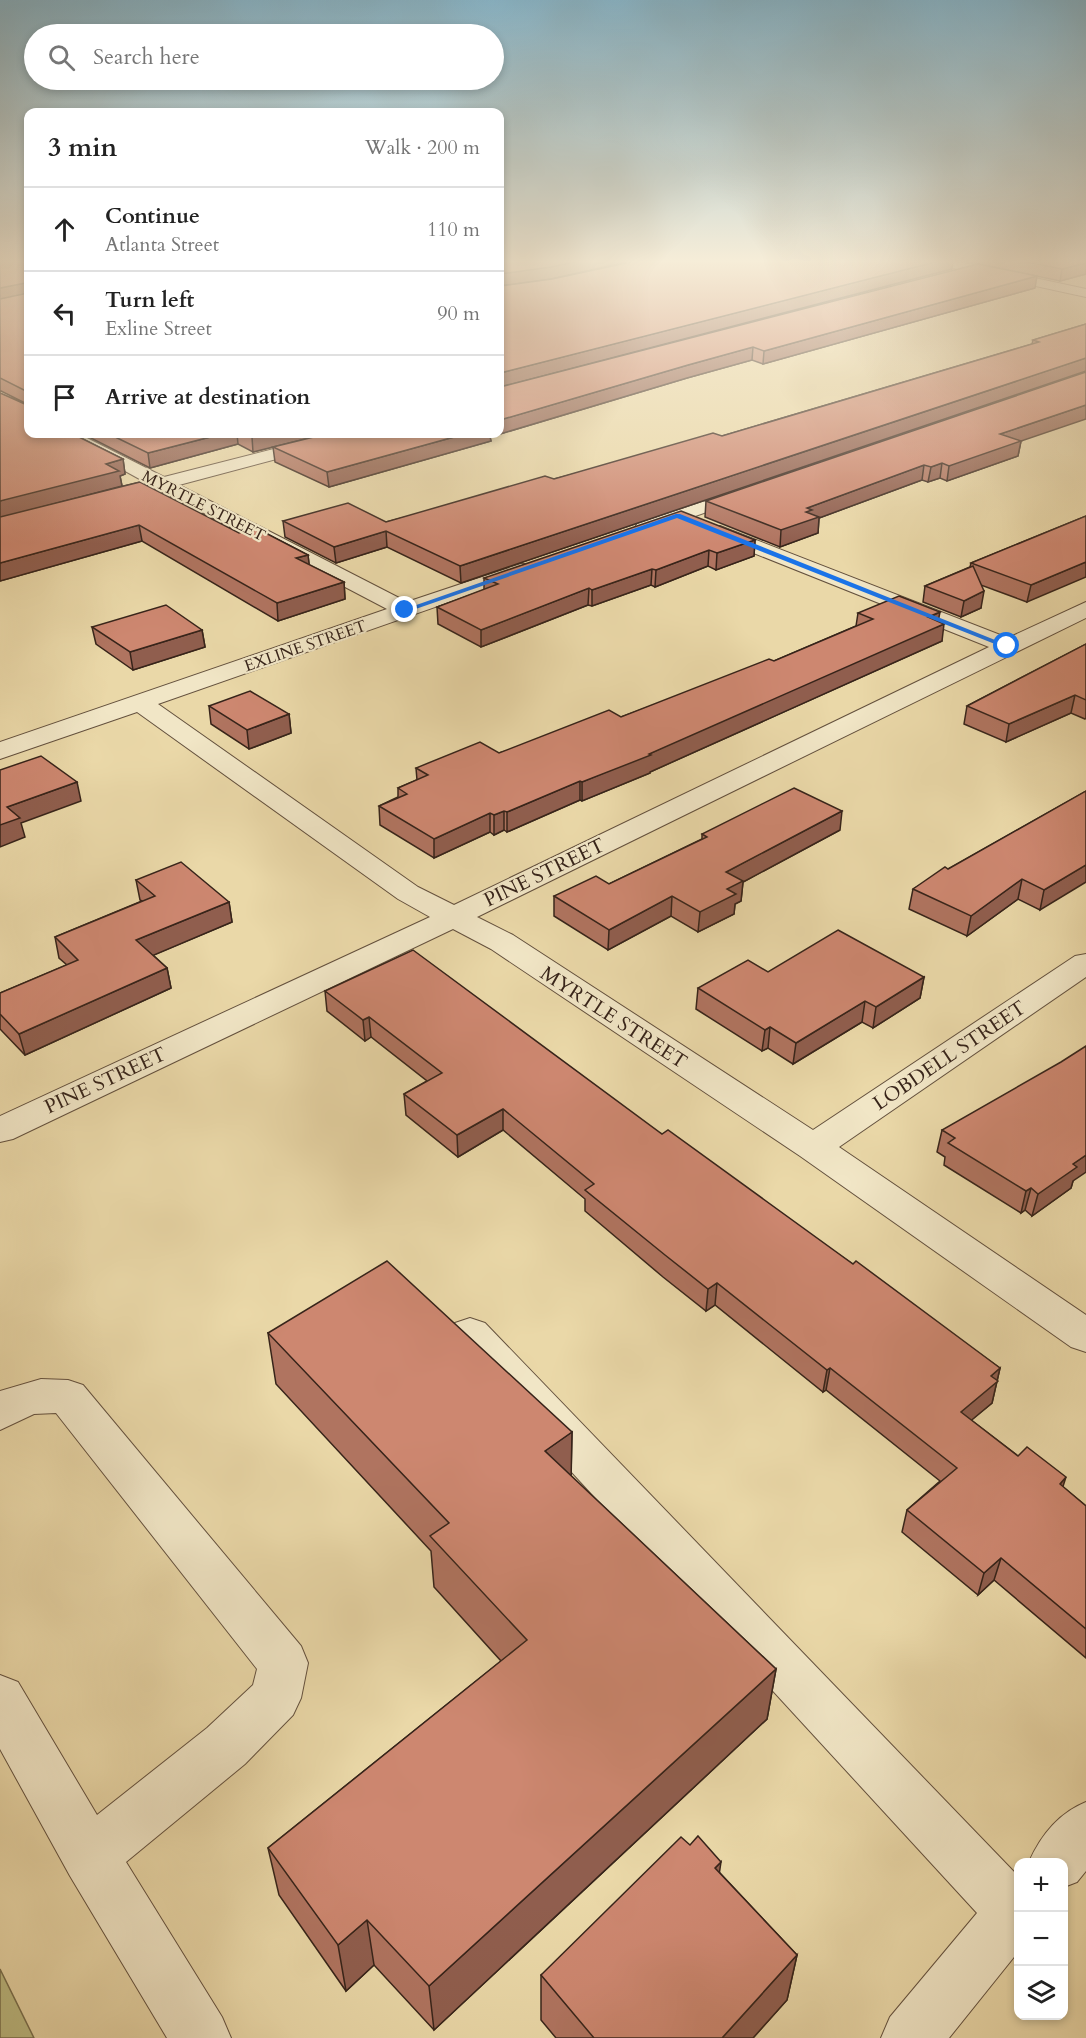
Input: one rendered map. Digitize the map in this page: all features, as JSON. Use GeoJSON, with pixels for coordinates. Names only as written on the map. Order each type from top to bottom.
{"type":"FeatureCollection","features":[{"type":"Feature","properties":{"kind":"street"},"geometry":{"type":"LineString","coordinates":[[0,397],[24,391]]}},
{"type":"Feature","properties":{"kind":"street"},"geometry":{"type":"LineString","coordinates":[[0,397],[21,409]]}},
{"type":"Feature","properties":{"kind":"street","name":"MYRTLE STREET"},"geometry":{"type":"LineString","coordinates":[[75,438],[405,610]]}},
{"type":"Feature","properties":{"kind":"street"},"geometry":{"type":"LineString","coordinates":[[138,489],[335,438]]}},
{"type":"Feature","properties":{"kind":"street"},"geometry":{"type":"LineString","coordinates":[[623,534],[768,485]]}},
{"type":"Feature","properties":{"kind":"street"},"geometry":{"type":"LineString","coordinates":[[678,516],[1007,646]]}},
{"type":"Feature","properties":{"kind":"street","name":"EXLINE STREET"},"geometry":{"type":"LineString","coordinates":[[0,751],[547,561]]}},
{"type":"Feature","properties":{"kind":"street","name":"PINE STREET"},"geometry":{"type":"LineString","coordinates":[[0,1130],[454,917],[1086,609]]}},
{"type":"Feature","properties":{"kind":"street","name":"MYRTLE STREET"},"geometry":{"type":"LineString","coordinates":[[140,703],[408,893],[502,942],[813,1147],[1086,1336]]}},
{"type":"Feature","properties":{"kind":"street","name":"LOBDELL STREET"},"geometry":{"type":"LineString","coordinates":[[813,1147],[1086,963]]}},
{"type":"Feature","properties":{"kind":"street"},"geometry":{"type":"LineString","coordinates":[[470,1334],[953,1850],[1014,1907]]}},
{"type":"Feature","properties":{"kind":"street"},"geometry":{"type":"LineString","coordinates":[[0,1412],[18,1401],[43,1393],[68,1397],[283,1663],[275,1698],[226,1746],[90,1856]]}},
{"type":"Feature","properties":{"kind":"street"},"geometry":{"type":"LineString","coordinates":[[0,1699],[90,1856],[201,2038]]}},
{"type":"Feature","properties":{"kind":"street"},"geometry":{"type":"LineString","coordinates":[[1061,1858],[1086,1828]]}},
{"type":"Feature","properties":{"kind":"street"},"geometry":{"type":"LineString","coordinates":[[911,2038],[1015,1912]]}},
{"type":"Feature","properties":{"kind":"shaded area"},"geometry":{"type":"Polygon","coordinates":[[[0,1969],[34,2038],[0,2038],[0,1969]]]}},
{"type":"Feature","properties":{"kind":"building"},"geometry":{"type":"Polygon","coordinates":[[[0,354],[24,354],[24,390],[0,378],[0,354]]]}},
{"type":"Feature","properties":{"kind":"building"},"geometry":{"type":"Polygon","coordinates":[[[504,354],[574,354],[504,372],[504,354]]]}},
{"type":"Feature","properties":{"kind":"building"},"geometry":{"type":"Polygon","coordinates":[[[628,354],[727,354],[504,419],[504,386],[628,354]]]}},
{"type":"Feature","properties":{"kind":"building"},"geometry":{"type":"Polygon","coordinates":[[[998,354],[1086,354],[1086,358],[460,566],[386,531],[334,547],[283,521],[348,503],[386,522],[545,476],[554,479],[713,433],[722,436],[998,354]]]}},
{"type":"Feature","properties":{"kind":"building"},"geometry":{"type":"Polygon","coordinates":[[[1086,372],[1086,405],[1000,434],[1021,441],[949,466],[942,463],[931,467],[924,465],[807,508],[812,510],[806,512],[819,517],[781,530],[706,501],[1086,372]]]}},
{"type":"Feature","properties":{"kind":"building"},"geometry":{"type":"Polygon","coordinates":[[[0,393],[24,404],[24,438],[81,438],[123,459],[106,464],[119,471],[0,501],[0,393]]]}},
{"type":"Feature","properties":{"kind":"building"},"geometry":{"type":"Polygon","coordinates":[[[117,438],[206,438],[148,453],[117,438]]]}},
{"type":"Feature","properties":{"kind":"building"},"geometry":{"type":"Polygon","coordinates":[[[310,438],[450,438],[327,472],[273,447],[310,438]]]}},
{"type":"Feature","properties":{"kind":"building"},"geometry":{"type":"Polygon","coordinates":[[[140,482],[239,533],[256,528],[308,555],[296,558],[344,582],[277,603],[139,525],[0,563],[0,517],[140,482]]]}},
{"type":"Feature","properties":{"kind":"building"},"geometry":{"type":"Polygon","coordinates":[[[681,511],[755,540],[717,553],[709,550],[656,570],[652,569],[592,590],[589,588],[481,630],[437,607],[498,584],[484,578],[681,511]]]}},
{"type":"Feature","properties":{"kind":"building"},"geometry":{"type":"Polygon","coordinates":[[[1086,516],[1086,562],[1031,585],[971,563],[1086,516]]]}},
{"type":"Feature","properties":{"kind":"building"},"geometry":{"type":"Polygon","coordinates":[[[973,566],[984,591],[964,601],[925,586],[973,566]]]}},
{"type":"Feature","properties":{"kind":"building"},"geometry":{"type":"Polygon","coordinates":[[[899,596],[940,612],[928,617],[944,624],[649,754],[651,755],[580,781],[507,812],[494,815],[490,813],[434,839],[379,806],[407,794],[398,788],[428,775],[416,768],[480,742],[499,753],[609,710],[621,717],[769,659],[774,661],[873,619],[858,613],[899,596]]]}},
{"type":"Feature","properties":{"kind":"building"},"geometry":{"type":"Polygon","coordinates":[[[166,605],[202,630],[130,652],[92,627],[166,605]]]}},
{"type":"Feature","properties":{"kind":"building"},"geometry":{"type":"Polygon","coordinates":[[[1086,644],[1086,700],[1075,695],[1009,724],[967,706],[1086,644]]]}},
{"type":"Feature","properties":{"kind":"building"},"geometry":{"type":"Polygon","coordinates":[[[250,691],[289,714],[247,730],[209,706],[250,691]]]}},
{"type":"Feature","properties":{"kind":"building"},"geometry":{"type":"Polygon","coordinates":[[[41,756],[77,782],[7,807],[20,818],[0,825],[0,770],[41,756]]]}},
{"type":"Feature","properties":{"kind":"building"},"geometry":{"type":"Polygon","coordinates":[[[794,788],[842,811],[726,872],[743,881],[727,889],[736,894],[700,912],[672,896],[609,930],[554,896],[596,876],[609,884],[707,837],[702,834],[794,788]]]}},
{"type":"Feature","properties":{"kind":"building"},"geometry":{"type":"Polygon","coordinates":[[[1086,791],[1086,865],[1044,890],[1022,879],[971,916],[913,889],[945,867],[948,869],[1086,791]]]}},
{"type":"Feature","properties":{"kind":"building"},"geometry":{"type":"Polygon","coordinates":[[[181,862],[229,902],[136,940],[167,968],[19,1034],[0,1014],[0,993],[78,960],[55,937],[155,896],[136,880],[181,862]]]}},
{"type":"Feature","properties":{"kind":"building"},"geometry":{"type":"Polygon","coordinates":[[[838,930],[924,977],[876,1007],[865,1001],[796,1043],[770,1027],[765,1030],[698,988],[748,960],[768,972],[838,930]]]}},
{"type":"Feature","properties":{"kind":"building"},"geometry":{"type":"Polygon","coordinates":[[[413,950],[662,1134],[668,1130],[853,1264],[856,1261],[1000,1368],[991,1376],[998,1381],[961,1412],[1018,1456],[1027,1447],[1066,1477],[1060,1484],[1086,1506],[1086,1629],[1001,1558],[984,1573],[907,1510],[957,1468],[717,1283],[708,1289],[665,1255],[585,1190],[594,1184],[503,1109],[457,1135],[404,1094],[442,1073],[369,1017],[363,1020],[325,991],[413,950]]]}},
{"type":"Feature","properties":{"kind":"building"},"geometry":{"type":"Polygon","coordinates":[[[1086,1046],[1086,1155],[1073,1164],[1077,1167],[1038,1194],[1031,1188],[1026,1191],[948,1143],[955,1138],[942,1130],[1086,1046]]]}},
{"type":"Feature","properties":{"kind":"building"},"geometry":{"type":"Polygon","coordinates":[[[387,1261],[572,1432],[545,1451],[776,1669],[429,1986],[367,1920],[338,1945],[268,1848],[527,1640],[430,1536],[449,1523],[268,1333],[387,1261]]]}},
{"type":"Feature","properties":{"kind":"building"},"geometry":{"type":"Polygon","coordinates":[[[698,1836],[721,1862],[715,1868],[797,1955],[722,2038],[594,2038],[541,1975],[681,1837],[690,1845],[698,1836]]]}},
{"type":"Feature","properties":{"kind":"route"},"geometry":{"type":"LineString","coordinates":[[405,610],[678,516],[1007,646]]}}]}
